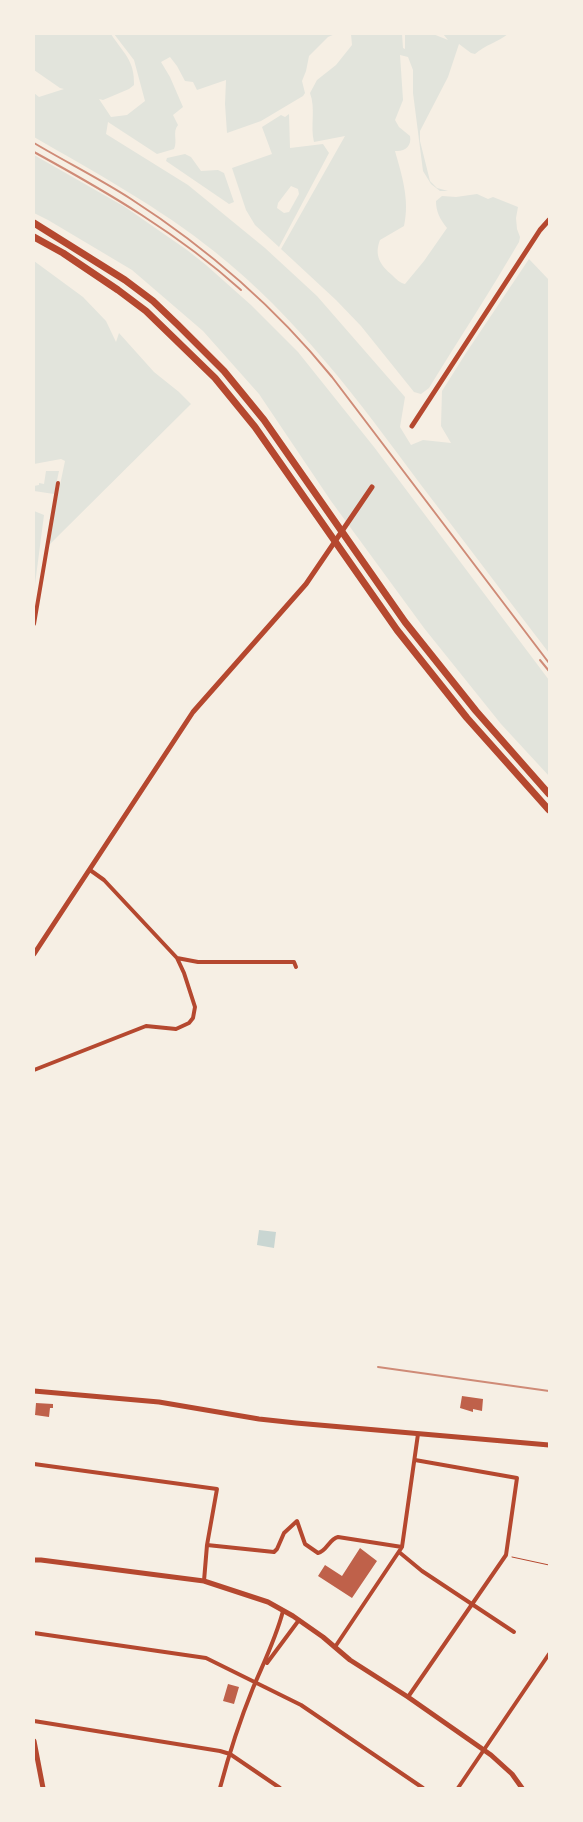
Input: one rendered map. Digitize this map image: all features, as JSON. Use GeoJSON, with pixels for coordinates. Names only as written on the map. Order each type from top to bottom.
{"type":"FeatureCollection","features":[{"type":"Feature","properties":{"kind":"highway"},"geometry":{"type":"LineString","coordinates":[[34,223],[125,280],[153,301],[224,371],[264,420],[405,622],[476,711],[549,794]]}},
{"type":"Feature","properties":{"kind":"highway"},"geometry":{"type":"LineString","coordinates":[[34,237],[63,253],[146,311],[215,378],[255,427],[397,630],[468,718],[549,810]]}},
{"type":"Feature","properties":{"kind":"street"},"geometry":{"type":"LineString","coordinates":[[412,426],[538,234],[549,220]]}},
{"type":"Feature","properties":{"kind":"street"},"geometry":{"type":"LineString","coordinates":[[34,624],[58,483]]}},
{"type":"Feature","properties":{"kind":"street"},"geometry":{"type":"LineString","coordinates":[[34,954],[193,712],[306,584],[372,487]]}},
{"type":"Feature","properties":{"kind":"street"},"geometry":{"type":"LineString","coordinates":[[34,1070],[146,1026],[176,1029],[189,1023],[193,1018],[195,1007],[184,973],[177,958],[104,880],[90,870]]}},
{"type":"Feature","properties":{"kind":"street"},"geometry":{"type":"LineString","coordinates":[[177,958],[198,962],[294,962],[296,967]]}},
{"type":"Feature","properties":{"kind":"street"},"geometry":{"type":"LineString","coordinates":[[34,1391],[159,1402],[259,1419],[549,1446]]}},
{"type":"Feature","properties":{"kind":"street"},"geometry":{"type":"LineString","coordinates":[[335,1647],[402,1547],[418,1434]]}},
{"type":"Feature","properties":{"kind":"street"},"geometry":{"type":"LineString","coordinates":[[408,1697],[506,1555],[517,1478],[414,1460]]}},
{"type":"Feature","properties":{"kind":"street"},"geometry":{"type":"LineString","coordinates":[[34,1464],[217,1490],[207,1545],[204,1581]]}},
{"type":"Feature","properties":{"kind":"street"},"geometry":{"type":"LineString","coordinates":[[207,1545],[274,1552],[277,1550],[284,1533],[297,1521],[305,1544],[318,1553],[322,1552],[333,1539],[338,1537],[402,1547]]}},
{"type":"Feature","properties":{"kind":"street"},"geometry":{"type":"LineString","coordinates":[[399,1552],[422,1571],[514,1632]]}},
{"type":"Feature","properties":{"kind":"street"},"geometry":{"type":"LineString","coordinates":[[34,1559],[204,1581],[254,1596],[268,1602],[299,1620],[350,1660],[408,1697],[484,1750],[512,1774],[522,1788]]}},
{"type":"Feature","properties":{"kind":"street"},"geometry":{"type":"LineString","coordinates":[[220,1788],[230,1754],[256,1682],[277,1634],[283,1610]]}},
{"type":"Feature","properties":{"kind":"street"},"geometry":{"type":"LineString","coordinates":[[262,1670],[299,1620]]}},
{"type":"Feature","properties":{"kind":"street"},"geometry":{"type":"LineString","coordinates":[[34,1633],[206,1658],[301,1705],[423,1788]]}},
{"type":"Feature","properties":{"kind":"street"},"geometry":{"type":"LineString","coordinates":[[458,1788],[549,1654]]}},
{"type":"Feature","properties":{"kind":"street"},"geometry":{"type":"LineString","coordinates":[[34,1721],[205,1748],[230,1754],[280,1788]]}},
{"type":"Feature","properties":{"kind":"street"},"geometry":{"type":"LineString","coordinates":[[34,1741],[43,1788]]}},
{"type":"Feature","properties":{"kind":"path"},"geometry":{"type":"LineString","coordinates":[[506,1555],[549,1565]]}},
{"type":"Feature","properties":{"kind":"shaded area"},"geometry":{"type":"Polygon","coordinates":[[[34,34],[111,34],[124,52],[133,69],[134,85],[129,89],[103,100],[99,99],[111,117],[127,115],[145,101],[134,60],[114,34],[335,34],[328,37],[309,56],[302,81],[305,93],[303,96],[261,121],[227,133],[225,104],[226,80],[197,90],[193,82],[185,81],[170,57],[161,62],[170,77],[183,107],[173,115],[178,125],[175,131],[174,149],[157,154],[108,122],[106,134],[188,185],[265,248],[317,296],[405,397],[400,427],[411,445],[423,440],[451,443],[441,426],[442,391],[529,259],[549,280],[549,653],[326,361],[273,304],[245,277],[215,252],[172,220],[104,177],[34,137],[34,93],[39,97],[64,89],[60,88],[34,70],[34,34]]]}},
{"type":"Feature","properties":{"kind":"shaded area"},"geometry":{"type":"Polygon","coordinates":[[[351,34],[402,34],[403,48],[405,49],[405,34],[433,34],[448,40],[443,34],[508,34],[475,54],[471,53],[459,44],[448,77],[420,131],[420,141],[430,181],[437,188],[448,191],[440,191],[431,184],[423,171],[413,93],[413,70],[408,57],[400,55],[403,100],[395,120],[399,127],[410,136],[410,143],[407,148],[395,151],[406,197],[406,216],[404,226],[380,240],[378,245],[378,255],[381,263],[401,283],[405,284],[424,261],[447,228],[440,218],[437,209],[436,201],[442,196],[456,197],[477,194],[488,199],[493,197],[518,207],[516,218],[517,229],[520,237],[519,242],[508,261],[429,388],[421,394],[414,392],[361,326],[336,300],[281,249],[345,136],[314,142],[313,105],[310,93],[317,80],[336,65],[352,45],[351,34]]]}},
{"type":"Feature","properties":{"kind":"shaded area"},"geometry":{"type":"Polygon","coordinates":[[[289,114],[290,148],[323,144],[329,153],[279,247],[255,225],[246,210],[232,168],[272,154],[262,127],[281,115],[285,117],[289,114]],[[291,186],[278,203],[277,208],[284,213],[289,212],[299,194],[298,189],[291,186]]]}},
{"type":"Feature","properties":{"kind":"shaded area"},"geometry":{"type":"Polygon","coordinates":[[[185,154],[191,157],[201,171],[218,170],[224,173],[234,202],[229,204],[166,161],[167,158],[185,154]]]}},
{"type":"Feature","properties":{"kind":"shaded area"},"geometry":{"type":"Polygon","coordinates":[[[34,155],[125,207],[187,250],[251,305],[298,352],[374,447],[549,680],[549,776],[501,724],[424,628],[331,501],[259,394],[203,331],[132,270],[34,213],[34,155]]]}},
{"type":"Feature","properties":{"kind":"shaded area"},"geometry":{"type":"Polygon","coordinates":[[[34,261],[83,297],[106,321],[116,342],[119,333],[154,372],[179,392],[191,404],[47,547],[65,461],[61,459],[34,464],[34,261]]]}},
{"type":"Feature","properties":{"kind":"shaded area"},"geometry":{"type":"Polygon","coordinates":[[[46,471],[59,471],[54,494],[34,491],[34,486],[39,485],[39,483],[44,484],[46,471]]]}},
{"type":"Feature","properties":{"kind":"shaded area"},"geometry":{"type":"Polygon","coordinates":[[[34,511],[44,515],[34,592],[34,511]]]}},
{"type":"Feature","properties":{"kind":"shaded area"},"geometry":{"type":"Polygon","coordinates":[[[259,1230],[276,1232],[274,1248],[257,1245],[259,1230]]]}},
{"type":"Feature","properties":{"kind":"building"},"geometry":{"type":"Polygon","coordinates":[[[462,1396],[483,1399],[482,1411],[473,1409],[473,1412],[460,1408],[462,1396]]]}},
{"type":"Feature","properties":{"kind":"building"},"geometry":{"type":"Polygon","coordinates":[[[36,1403],[53,1404],[53,1408],[50,1408],[49,1417],[35,1415],[36,1403]]]}},
{"type":"Feature","properties":{"kind":"building"},"geometry":{"type":"Polygon","coordinates":[[[360,1548],[377,1561],[352,1598],[318,1576],[325,1565],[342,1576],[360,1548]]]}},
{"type":"Feature","properties":{"kind":"building"},"geometry":{"type":"Polygon","coordinates":[[[228,1684],[239,1687],[234,1704],[223,1701],[228,1684]]]}},
{"type":"Feature","properties":{"kind":"railway"},"geometry":{"type":"LineString","coordinates":[[34,143],[131,199],[159,218],[213,258],[239,280],[287,327],[332,377],[549,663]]}},
{"type":"Feature","properties":{"kind":"railway"},"geometry":{"type":"LineString","coordinates":[[34,152],[115,198],[168,232],[193,250],[241,290]]}},
{"type":"Feature","properties":{"kind":"railway"},"geometry":{"type":"LineString","coordinates":[[540,660],[549,671]]}},
{"type":"Feature","properties":{"kind":"railway"},"geometry":{"type":"LineString","coordinates":[[378,1367],[549,1391]]}}]}
